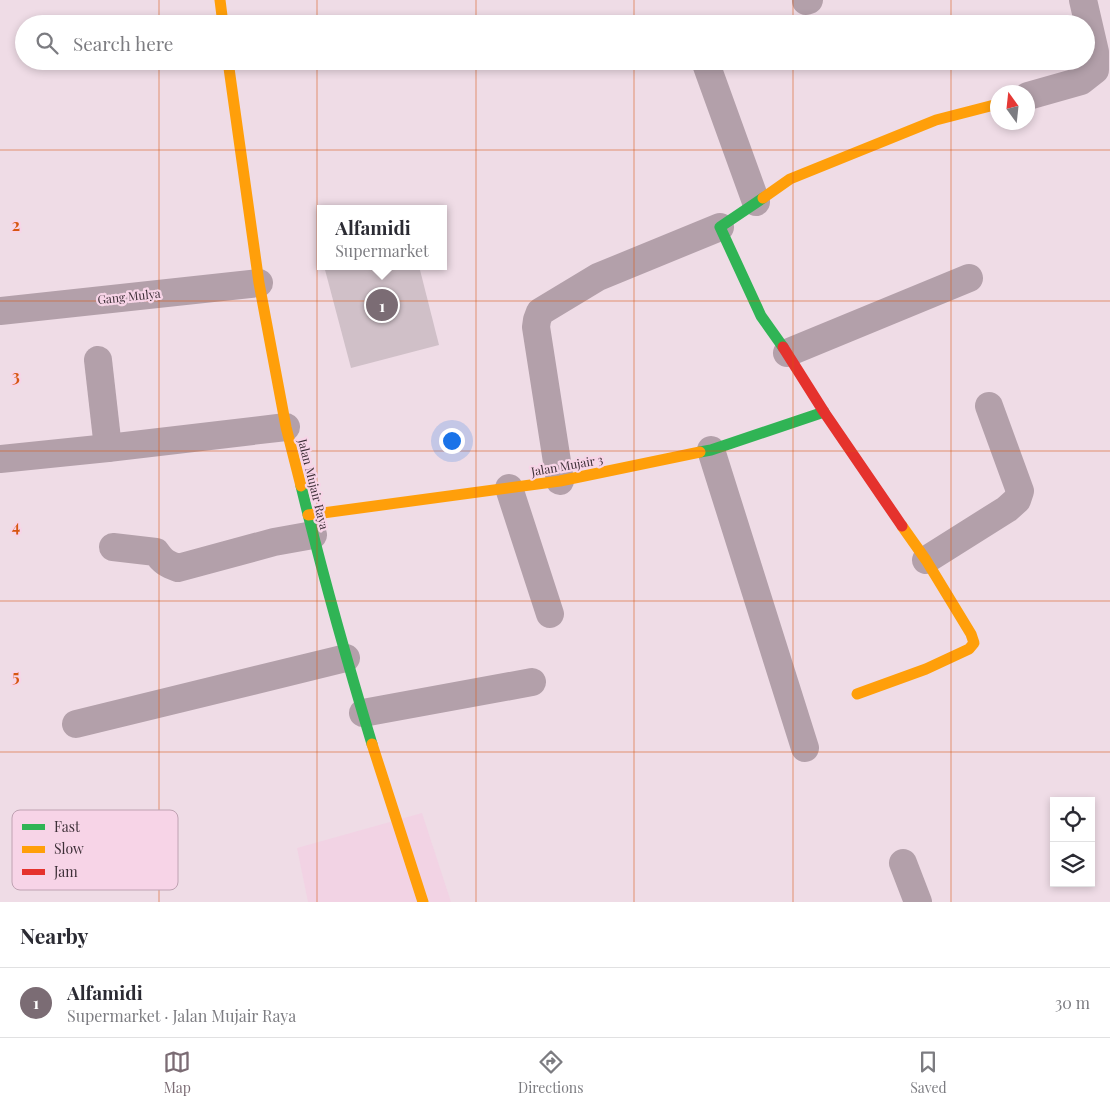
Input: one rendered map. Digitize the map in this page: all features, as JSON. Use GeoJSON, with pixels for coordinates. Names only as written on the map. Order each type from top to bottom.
{"type":"FeatureCollection","features":[{"type":"Feature","properties":{"kind":"street"},"geometry":{"type":"LineString","coordinates":[[220,0],[222,15]]}},
{"type":"Feature","properties":{"kind":"street"},"geometry":{"type":"LineString","coordinates":[[1083,0],[1086,15]]}},
{"type":"Feature","properties":{"kind":"street"},"geometry":{"type":"LineString","coordinates":[[1035,94],[1081,81],[1095,70],[1095,52]]}},
{"type":"Feature","properties":{"kind":"street","name":"Jalan Mujair Raya"},"geometry":{"type":"LineString","coordinates":[[229,70],[259,283],[286,427],[346,658],[372,745],[424,902]]}},
{"type":"Feature","properties":{"kind":"street"},"geometry":{"type":"LineString","coordinates":[[708,70],[756,202]]}},
{"type":"Feature","properties":{"kind":"street"},"geometry":{"type":"LineString","coordinates":[[560,482],[536,327],[536,320],[540,312],[598,277],[720,227],[790,179],[936,120],[990,106]]}},
{"type":"Feature","properties":{"kind":"street"},"geometry":{"type":"LineString","coordinates":[[720,227],[761,316],[824,412],[926,560],[971,634],[974,643],[969,649],[926,669],[858,694]]}},
{"type":"Feature","properties":{"kind":"street"},"geometry":{"type":"LineString","coordinates":[[787,353],[969,278]]}},
{"type":"Feature","properties":{"kind":"street","name":"Gang Mulya"},"geometry":{"type":"LineString","coordinates":[[0,310],[259,283]]}},
{"type":"Feature","properties":{"kind":"street"},"geometry":{"type":"LineString","coordinates":[[98,360],[108,448]]}},
{"type":"Feature","properties":{"kind":"street"},"geometry":{"type":"LineString","coordinates":[[926,560],[1017,500],[1020,491],[989,406]]}},
{"type":"Feature","properties":{"kind":"street","name":"Jalan Mujair 3"},"geometry":{"type":"LineString","coordinates":[[311,525],[328,512],[560,482],[712,450],[824,412]]}},
{"type":"Feature","properties":{"kind":"street"},"geometry":{"type":"LineString","coordinates":[[0,459],[286,427]]}},
{"type":"Feature","properties":{"kind":"street"},"geometry":{"type":"LineString","coordinates":[[712,450],[805,748]]}},
{"type":"Feature","properties":{"kind":"street"},"geometry":{"type":"LineString","coordinates":[[509,488],[550,614]]}},
{"type":"Feature","properties":{"kind":"street"},"geometry":{"type":"LineString","coordinates":[[113,547],[156,552],[163,561],[178,568],[274,542],[311,525]]}},
{"type":"Feature","properties":{"kind":"street"},"geometry":{"type":"LineString","coordinates":[[76,724],[346,658]]}},
{"type":"Feature","properties":{"kind":"street"},"geometry":{"type":"LineString","coordinates":[[364,714],[532,682]]}},
{"type":"Feature","properties":{"kind":"street"},"geometry":{"type":"LineString","coordinates":[[903,863],[918,902]]}},
{"type":"Feature","properties":{"kind":"shaded area"},"geometry":{"type":"Polygon","coordinates":[[[422,813],[451,902],[308,902],[297,848],[422,813]]]}},
{"type":"Feature","properties":{"kind":"building"},"geometry":{"type":"Polygon","coordinates":[[[325,270],[420,270],[439,345],[351,368],[325,270]]]}},
{"type":"Feature","properties":{"kind":"traffic: fast"},"geometry":{"type":"LineString","coordinates":[[763,198],[720,227],[761,316],[783,347]]}},
{"type":"Feature","properties":{"kind":"traffic: fast"},"geometry":{"type":"LineString","coordinates":[[700,452],[824,412]]}},
{"type":"Feature","properties":{"kind":"traffic: fast"},"geometry":{"type":"LineString","coordinates":[[301,486],[317,550],[372,744]]}},
{"type":"Feature","properties":{"kind":"traffic: slow"},"geometry":{"type":"LineString","coordinates":[[220,0],[222,15]]}},
{"type":"Feature","properties":{"kind":"traffic: slow"},"geometry":{"type":"LineString","coordinates":[[229,70],[259,283],[286,427],[301,486]]}},
{"type":"Feature","properties":{"kind":"traffic: slow"},"geometry":{"type":"LineString","coordinates":[[763,198],[790,179],[936,120],[990,106]]}},
{"type":"Feature","properties":{"kind":"traffic: slow"},"geometry":{"type":"LineString","coordinates":[[308,515],[560,481],[700,452]]}},
{"type":"Feature","properties":{"kind":"traffic: slow"},"geometry":{"type":"LineString","coordinates":[[857,694],[926,669],[969,649],[974,643],[971,634],[926,560],[902,526]]}},
{"type":"Feature","properties":{"kind":"traffic: slow"},"geometry":{"type":"LineString","coordinates":[[372,744],[423,902]]}},
{"type":"Feature","properties":{"kind":"traffic: jam"},"geometry":{"type":"LineString","coordinates":[[783,347],[824,412],[902,526]]}},
{"type":"Feature","properties":{"kind":"place","name":"Alfamidi"},"geometry":{"type":"Point","coordinates":[382,305]}}]}
